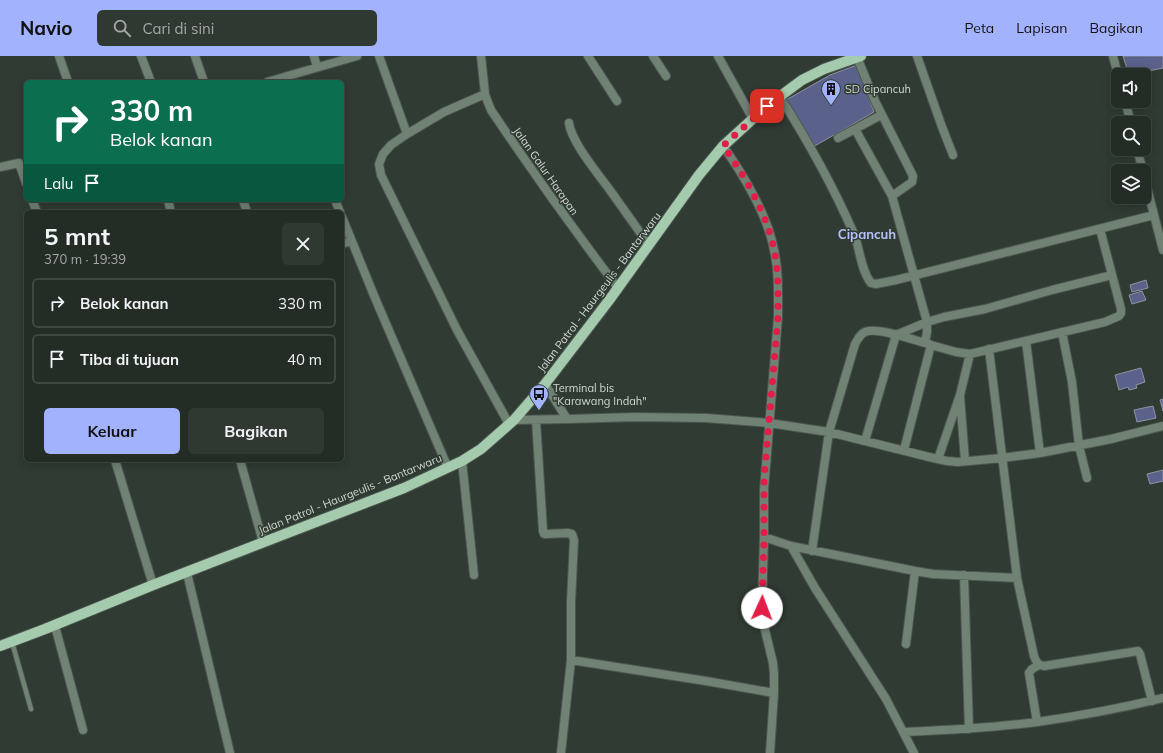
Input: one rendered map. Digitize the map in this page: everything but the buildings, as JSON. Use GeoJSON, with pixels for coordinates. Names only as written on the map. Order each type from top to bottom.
{"type":"FeatureCollection","features":[{"type":"Feature","properties":{"kind":"main road","name":"Jalan Patrol - Haurgeulis - Bantarwaru"},"geometry":{"type":"LineString","coordinates":[[0,646],[404,488],[462,461],[481,449],[512,422],[545,384],[618,288],[699,176],[723,146],[752,119],[802,80],[824,69],[859,56]]}},
{"type":"Feature","properties":{"kind":"street"},"geometry":{"type":"LineString","coordinates":[[59,56],[67,80]]}},
{"type":"Feature","properties":{"kind":"street"},"geometry":{"type":"LineString","coordinates":[[141,56],[150,80]]}},
{"type":"Feature","properties":{"kind":"street"},"geometry":{"type":"LineString","coordinates":[[195,56],[203,80]]}},
{"type":"Feature","properties":{"kind":"street"},"geometry":{"type":"LineString","coordinates":[[314,56],[317,67]]}},
{"type":"Feature","properties":{"kind":"street"},"geometry":{"type":"LineString","coordinates":[[289,79],[317,67],[357,56]]}},
{"type":"Feature","properties":{"kind":"street"},"geometry":{"type":"LineString","coordinates":[[379,56],[407,134]]}},
{"type":"Feature","properties":{"kind":"street","name":"Jalan Galur Harapan"},"geometry":{"type":"LineString","coordinates":[[481,56],[486,100],[491,110],[533,172],[618,288]]}},
{"type":"Feature","properties":{"kind":"street"},"geometry":{"type":"LineString","coordinates":[[588,56],[617,101]]}},
{"type":"Feature","properties":{"kind":"street"},"geometry":{"type":"LineString","coordinates":[[653,56],[666,76]]}},
{"type":"Feature","properties":{"kind":"street"},"geometry":{"type":"LineString","coordinates":[[718,56],[752,119]]}},
{"type":"Feature","properties":{"kind":"street"},"geometry":{"type":"LineString","coordinates":[[859,56],[882,115],[913,176],[912,182],[892,196]]}},
{"type":"Feature","properties":{"kind":"street"},"geometry":{"type":"LineString","coordinates":[[917,56],[953,155]]}},
{"type":"Feature","properties":{"kind":"street"},"geometry":{"type":"LineString","coordinates":[[1113,56],[1116,68]]}},
{"type":"Feature","properties":{"kind":"street"},"geometry":{"type":"LineString","coordinates":[[485,94],[444,112],[390,146],[383,154],[379,164],[379,169],[457,330],[512,422],[636,417],[706,418],[769,423],[829,432],[947,461],[1002,458],[1040,453],[1079,446],[1163,426]]}},
{"type":"Feature","properties":{"kind":"street"},"geometry":{"type":"LineString","coordinates":[[780,97],[832,187],[855,236],[867,279],[871,283],[876,284],[914,275],[1154,215]]}},
{"type":"Feature","properties":{"kind":"street"},"geometry":{"type":"LineString","coordinates":[[838,138],[882,115]]}},
{"type":"Feature","properties":{"kind":"street"},"geometry":{"type":"LineString","coordinates":[[569,122],[574,137],[589,162],[649,245]]}},
{"type":"Feature","properties":{"kind":"street"},"geometry":{"type":"LineString","coordinates":[[855,129],[892,196],[927,322],[928,344],[904,450]]}},
{"type":"Feature","properties":{"kind":"street"},"geometry":{"type":"LineString","coordinates":[[723,146],[734,161],[750,189],[770,234],[774,250],[778,294],[778,317],[764,479],[762,608],[764,626],[773,663],[774,693],[770,753]]}},
{"type":"Feature","properties":{"kind":"street"},"geometry":{"type":"LineString","coordinates":[[0,167],[22,162],[24,172]]}},
{"type":"Feature","properties":{"kind":"street"},"geometry":{"type":"LineString","coordinates":[[1151,203],[1163,250]]}},
{"type":"Feature","properties":{"kind":"street"},"geometry":{"type":"LineString","coordinates":[[344,222],[448,468]]}},
{"type":"Feature","properties":{"kind":"street"},"geometry":{"type":"LineString","coordinates":[[812,551],[829,432],[855,344],[860,335],[866,331],[873,330],[956,352],[970,354],[1106,322],[1119,316],[1121,309],[1100,229]]}},
{"type":"Feature","properties":{"kind":"street"},"geometry":{"type":"LineString","coordinates":[[344,243],[351,241]]}},
{"type":"Feature","properties":{"kind":"street"},"geometry":{"type":"LineString","coordinates":[[896,335],[927,322],[944,317],[985,309],[1112,274]]}},
{"type":"Feature","properties":{"kind":"street"},"geometry":{"type":"LineString","coordinates":[[1062,332],[1072,382],[1079,446],[1087,478]]}},
{"type":"Feature","properties":{"kind":"street"},"geometry":{"type":"LineString","coordinates":[[865,441],[896,335]]}},
{"type":"Feature","properties":{"kind":"street"},"geometry":{"type":"LineString","coordinates":[[1026,341],[1040,453]]}},
{"type":"Feature","properties":{"kind":"street"},"geometry":{"type":"LineString","coordinates":[[989,349],[1017,578],[1034,656],[1039,665]]}},
{"type":"Feature","properties":{"kind":"street"},"geometry":{"type":"LineString","coordinates":[[938,459],[960,395],[970,354]]}},
{"type":"Feature","properties":{"kind":"street"},"geometry":{"type":"LineString","coordinates":[[545,384],[567,419]]}},
{"type":"Feature","properties":{"kind":"street"},"geometry":{"type":"LineString","coordinates":[[960,395],[966,461]]}},
{"type":"Feature","properties":{"kind":"street"},"geometry":{"type":"LineString","coordinates":[[536,420],[543,531],[544,534],[572,534],[574,540],[571,602],[571,660],[561,753]]}},
{"type":"Feature","properties":{"kind":"street"},"geometry":{"type":"LineString","coordinates":[[462,461],[474,574]]}},
{"type":"Feature","properties":{"kind":"street"},"geometry":{"type":"LineString","coordinates":[[116,462],[153,585]]}},
{"type":"Feature","properties":{"kind":"street"},"geometry":{"type":"LineString","coordinates":[[241,462],[263,542]]}},
{"type":"Feature","properties":{"kind":"street"},"geometry":{"type":"LineString","coordinates":[[764,537],[812,551],[933,574],[1017,578]]}},
{"type":"Feature","properties":{"kind":"street"},"geometry":{"type":"LineString","coordinates":[[791,546],[815,588],[886,699],[914,753]]}},
{"type":"Feature","properties":{"kind":"street"},"geometry":{"type":"LineString","coordinates":[[906,644],[915,571]]}},
{"type":"Feature","properties":{"kind":"street"},"geometry":{"type":"LineString","coordinates":[[187,573],[230,753]]}},
{"type":"Feature","properties":{"kind":"street"},"geometry":{"type":"LineString","coordinates":[[964,575],[969,729]]}},
{"type":"Feature","properties":{"kind":"street"},"geometry":{"type":"LineString","coordinates":[[54,626],[83,730]]}},
{"type":"Feature","properties":{"kind":"street"},"geometry":{"type":"LineString","coordinates":[[1037,722],[1029,673],[1032,669],[1039,665],[1052,665],[1138,651],[1152,701]]}},
{"type":"Feature","properties":{"kind":"street"},"geometry":{"type":"LineString","coordinates":[[571,660],[774,693]]}},
{"type":"Feature","properties":{"kind":"street"},"geometry":{"type":"LineString","coordinates":[[904,732],[969,729],[1037,722],[1163,698]]}},
{"type":"Feature","properties":{"kind":"lane"},"geometry":{"type":"LineString","coordinates":[[12,642],[31,709]]}},
{"type":"Feature","properties":{"kind":"place","name":"SD Cipancuh"},"geometry":{"type":"Point","coordinates":[831,106]}},
{"type":"Feature","properties":{"kind":"place","name":"Terminal bis \"Karawang Indah\""},"geometry":{"type":"Point","coordinates":[539,411]}},
{"type":"Feature","properties":{"kind":"district","name":"Cipancuh"},"geometry":{"type":"Point","coordinates":[867,234]}},
{"type":"Feature","properties":{"kind":"route"},"geometry":{"type":"LineString","coordinates":[[762,608],[764,479],[778,317],[777,271],[774,250],[766,222],[750,189],[734,161],[723,146],[767,106]]}}]}
